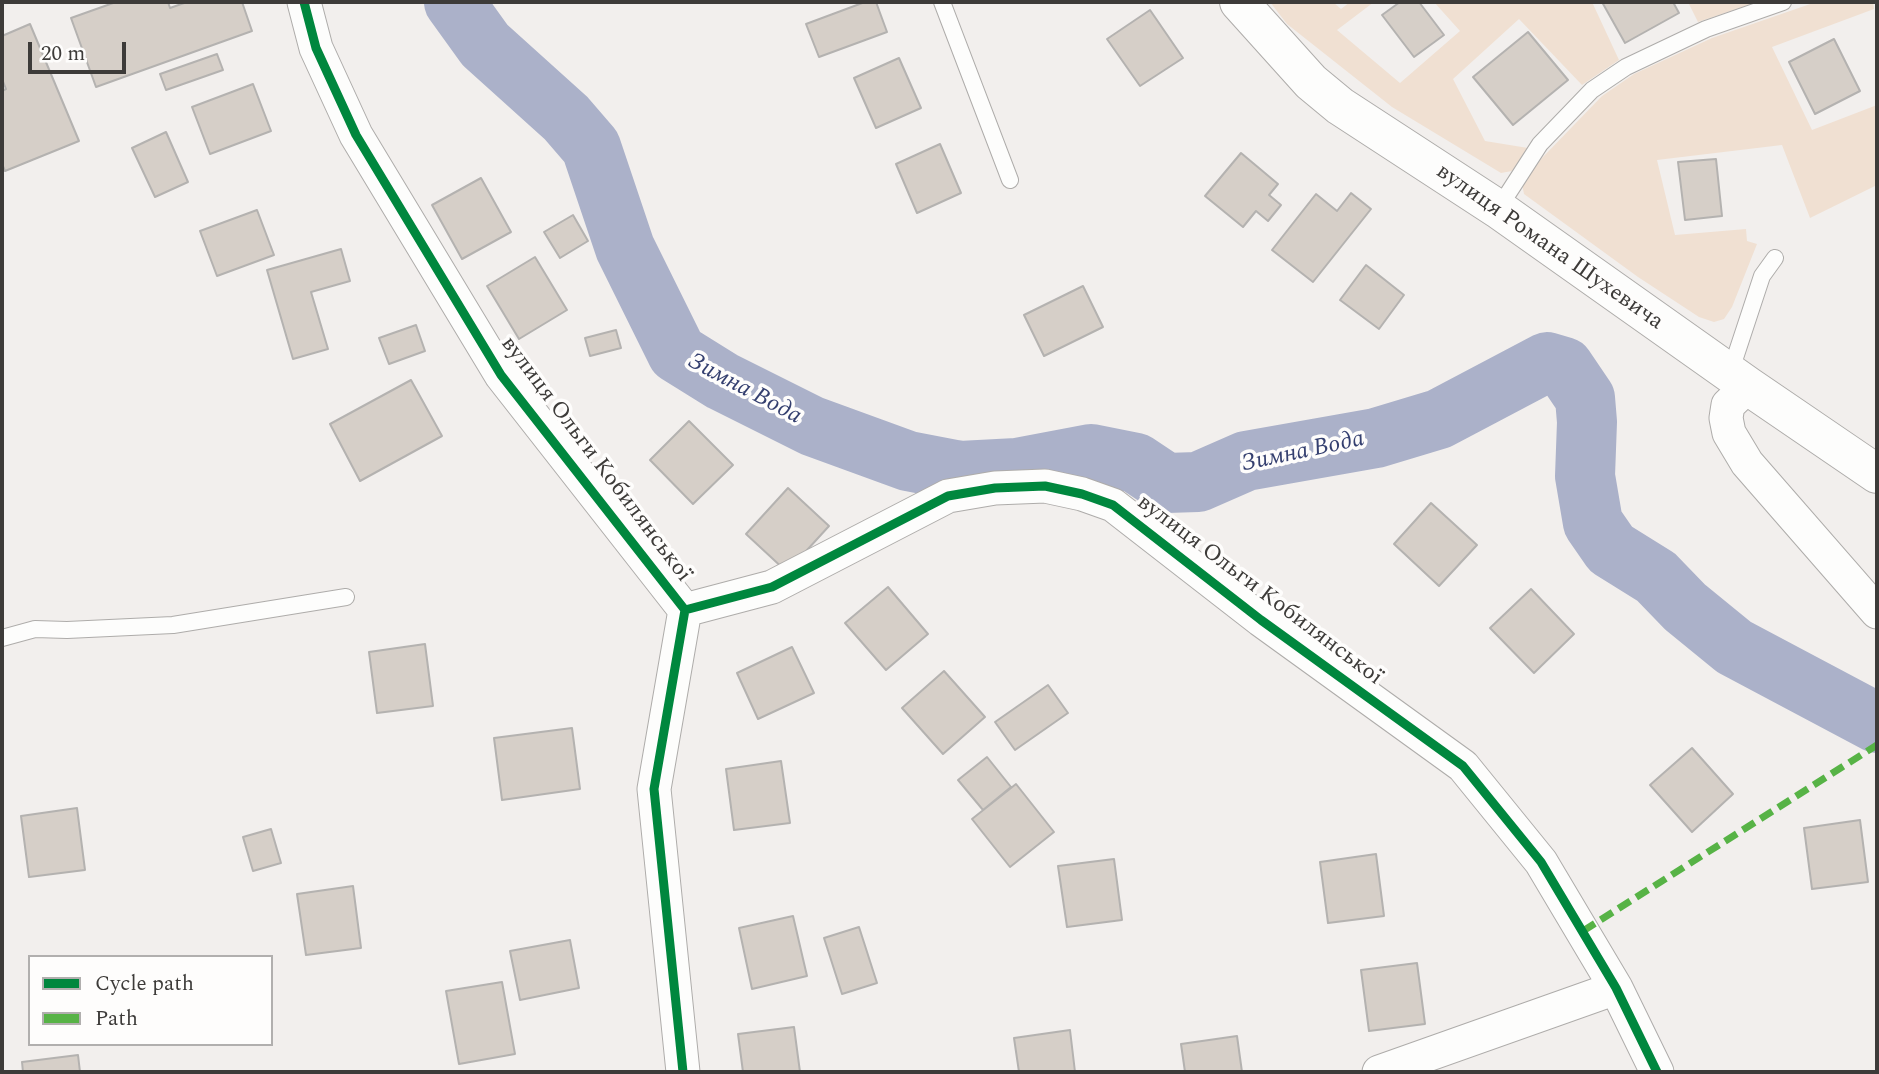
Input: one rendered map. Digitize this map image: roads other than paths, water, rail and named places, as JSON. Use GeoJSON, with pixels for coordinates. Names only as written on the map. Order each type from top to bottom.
{"type":"FeatureCollection","features":[{"type":"Feature","properties":{"kind":"main road","name":"вулиця Романа Шухевича"},"geometry":{"type":"LineString","coordinates":[[1239,2],[1311,82],[1340,106],[1498,209],[1877,474]]}},
{"type":"Feature","properties":{"kind":"street","name":"вулиця Ольги Кобилянської"},"geometry":{"type":"LineString","coordinates":[[304,2],[316,48],[356,135],[501,375],[685,610],[772,587],[948,496],[995,488],[1045,486],[1082,494],[1113,505],[1261,620],[1463,766],[1541,862],[1616,988],[1657,1072]]}},
{"type":"Feature","properties":{"kind":"street"},"geometry":{"type":"LineString","coordinates":[[1739,380],[1728,405],[1726,418],[1729,433],[1747,463],[1877,612]]}},
{"type":"Feature","properties":{"kind":"street"},"geometry":{"type":"LineString","coordinates":[[683,1072],[654,789],[685,610]]}},
{"type":"Feature","properties":{"kind":"street"},"geometry":{"type":"LineString","coordinates":[[1379,1072],[1616,988]]}},
{"type":"Feature","properties":{"kind":"lane"},"geometry":{"type":"LineString","coordinates":[[942,2],[1010,180]]}},
{"type":"Feature","properties":{"kind":"lane"},"geometry":{"type":"LineString","coordinates":[[1498,209],[1541,144],[1592,90],[1626,67],[1706,29],[1783,2]]}},
{"type":"Feature","properties":{"kind":"lane"},"geometry":{"type":"LineString","coordinates":[[1739,380],[1762,276],[1776,258]]}},
{"type":"Feature","properties":{"kind":"lane"},"geometry":{"type":"LineString","coordinates":[[2,638],[35,629],[173,625],[346,597]]}},
{"type":"Feature","properties":{"kind":"waterway","name":"Зимна Вода"},"geometry":{"type":"LineString","coordinates":[[454,2],[485,45],[566,118],[591,147],[625,248],[677,353],[722,381],[812,426],[908,461],[960,471],[1017,468],[1091,454],[1136,463],[1166,483],[1198,482],[1246,461],[1376,438],[1439,419],[1547,362],[1564,367],[1585,398],[1585,476],[1593,523],[1611,549],[1656,577],[1685,607],[1734,647],[1877,723]]}}]}
